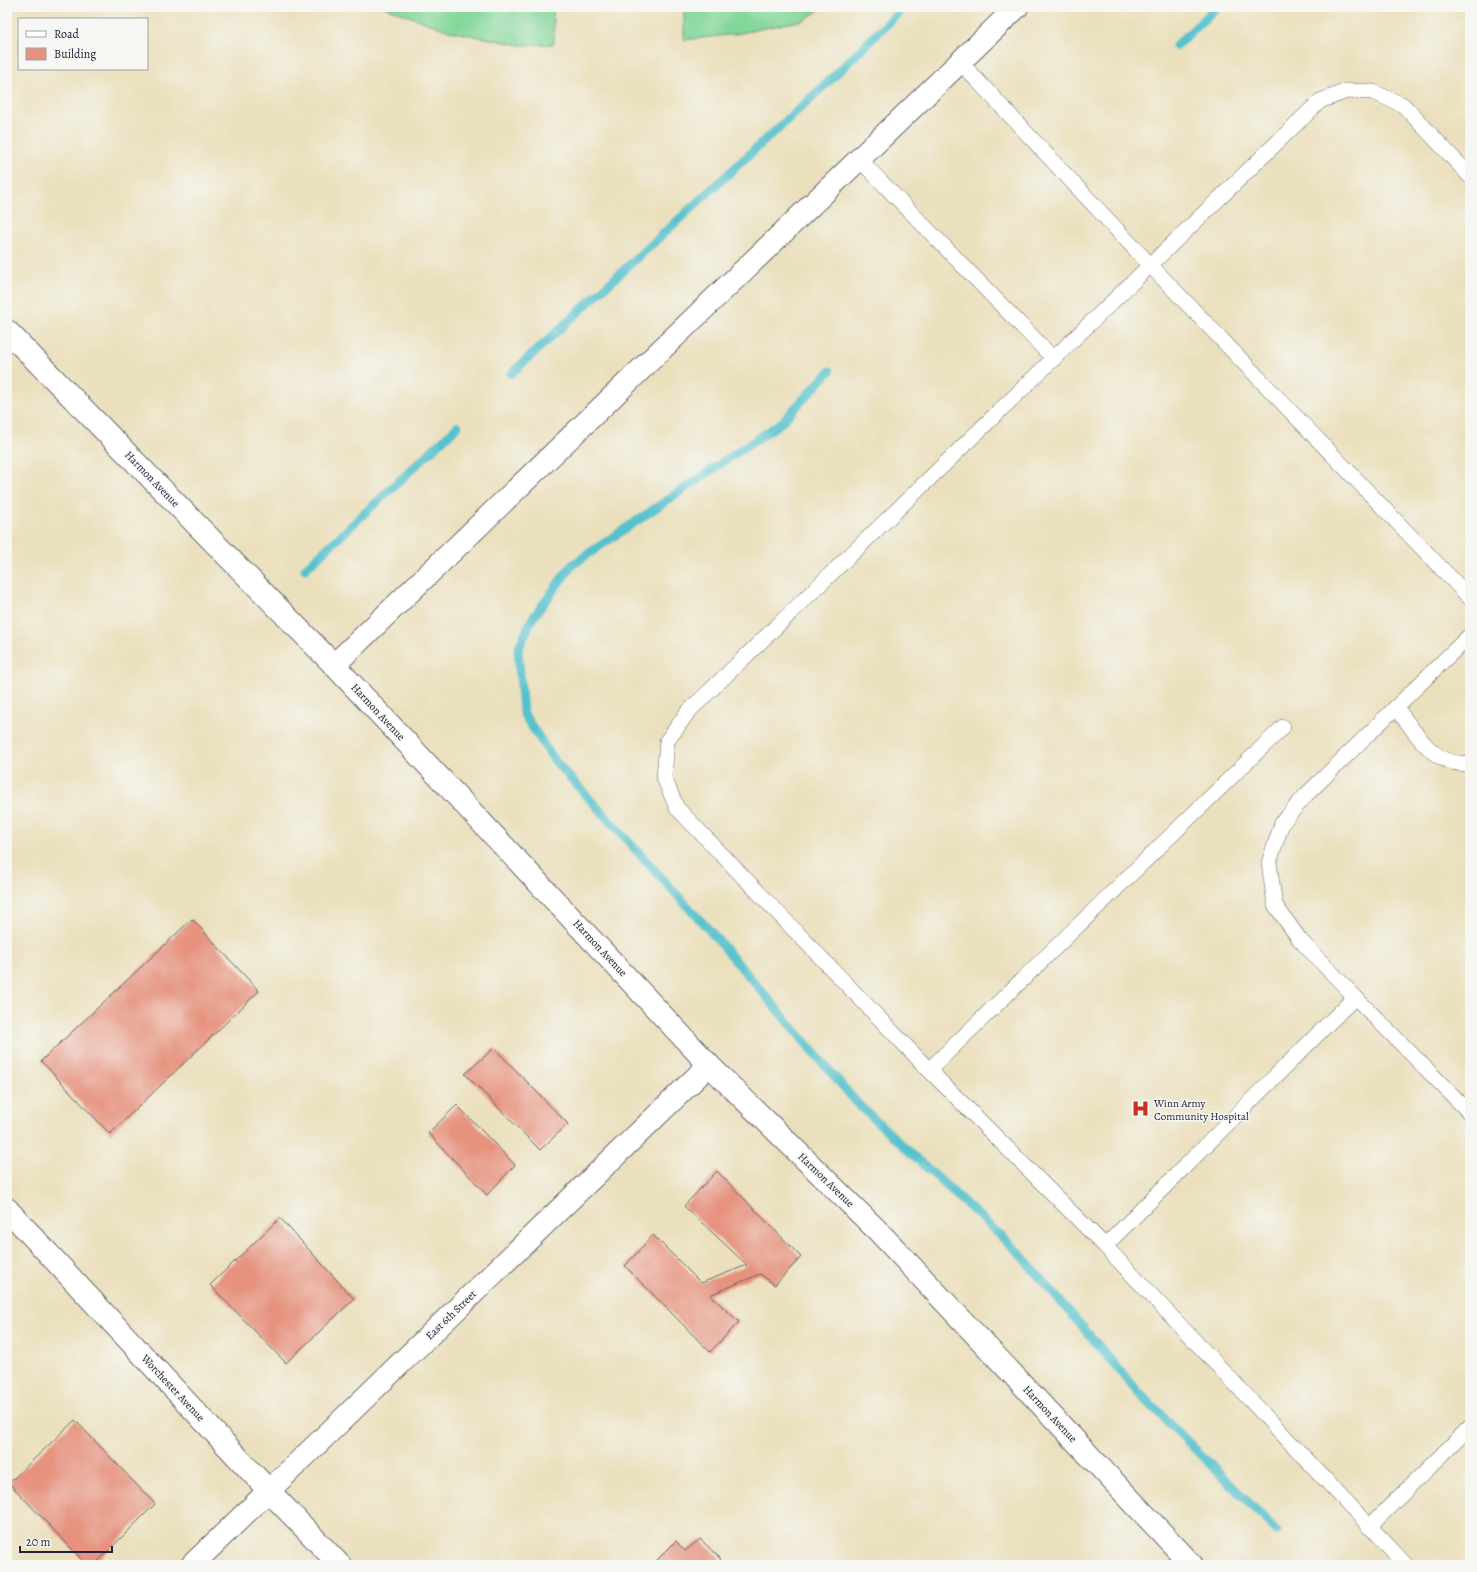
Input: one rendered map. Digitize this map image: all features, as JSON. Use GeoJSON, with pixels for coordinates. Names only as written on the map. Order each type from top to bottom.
{"type":"FeatureCollection","features":[{"type":"Feature","properties":{"kind":"street"},"geometry":{"type":"LineString","coordinates":[[334,665],[1017,7]]}},
{"type":"Feature","properties":{"kind":"street","name":"Harmon Avenue"},"geometry":{"type":"LineString","coordinates":[[7,331],[334,665],[709,1065],[880,1233],[1192,1565]]}},
{"type":"Feature","properties":{"kind":"street","name":"East 6th Street"},"geometry":{"type":"LineString","coordinates":[[192,1565],[709,1065]]}},
{"type":"Feature","properties":{"kind":"street","name":"Worchester Avenue"},"geometry":{"type":"LineString","coordinates":[[7,1209],[269,1491],[340,1565]]}},
{"type":"Feature","properties":{"kind":"lane"},"geometry":{"type":"LineString","coordinates":[[960,62],[1150,265],[1470,598]]}},
{"type":"Feature","properties":{"kind":"lane"},"geometry":{"type":"LineString","coordinates":[[1406,1565],[1105,1246],[929,1070],[677,808],[664,778],[667,741],[688,712],[1320,101],[1347,91],[1373,92],[1403,105],[1470,176]]}},
{"type":"Feature","properties":{"kind":"lane"},"geometry":{"type":"LineString","coordinates":[[859,159],[1054,359]]}},
{"type":"Feature","properties":{"kind":"lane"},"geometry":{"type":"LineString","coordinates":[[1470,635],[1306,795],[1282,823],[1268,863],[1275,905],[1300,940],[1470,1113]]}},
{"type":"Feature","properties":{"kind":"lane"},"geometry":{"type":"LineString","coordinates":[[1396,707],[1423,744],[1443,759],[1461,764],[1470,762]]}},
{"type":"Feature","properties":{"kind":"lane"},"geometry":{"type":"LineString","coordinates":[[929,1070],[1283,727]]}},
{"type":"Feature","properties":{"kind":"lane"},"geometry":{"type":"LineString","coordinates":[[1105,1246],[1355,997]]}},
{"type":"Feature","properties":{"kind":"lane"},"geometry":{"type":"LineString","coordinates":[[1369,1527],[1470,1427]]}},
{"type":"Feature","properties":{"kind":"green space"},"geometry":{"type":"Polygon","coordinates":[[[384,7],[553,7],[554,44],[520,45],[449,31],[384,7]]]}},
{"type":"Feature","properties":{"kind":"green space"},"geometry":{"type":"Polygon","coordinates":[[[684,7],[823,7],[804,20],[736,34],[684,40],[684,7]]]}},
{"type":"Feature","properties":{"kind":"building"},"geometry":{"type":"Polygon","coordinates":[[[192,919],[259,991],[110,1134],[41,1061],[192,919]]]}},
{"type":"Feature","properties":{"kind":"building"},"geometry":{"type":"Polygon","coordinates":[[[494,1048],[568,1124],[540,1150],[465,1074],[494,1048]]]}},
{"type":"Feature","properties":{"kind":"building"},"geometry":{"type":"Polygon","coordinates":[[[457,1105],[515,1165],[487,1195],[428,1133],[457,1105]]]}},
{"type":"Feature","properties":{"kind":"building"},"geometry":{"type":"Polygon","coordinates":[[[717,1171],[801,1257],[775,1285],[760,1274],[710,1295],[739,1322],[710,1352],[625,1266],[653,1235],[701,1283],[747,1265],[684,1206],[717,1171]]]}},
{"type":"Feature","properties":{"kind":"building"},"geometry":{"type":"Polygon","coordinates":[[[280,1218],[354,1299],[286,1363],[210,1285],[280,1218]]]}},
{"type":"Feature","properties":{"kind":"building"},"geometry":{"type":"Polygon","coordinates":[[[75,1420],[155,1504],[94,1565],[87,1565],[9,1483],[75,1420]]]}},
{"type":"Feature","properties":{"kind":"building"},"geometry":{"type":"Polygon","coordinates":[[[700,1539],[721,1559],[715,1565],[652,1565],[676,1541],[685,1551],[700,1539]]]}},
{"type":"Feature","properties":{"kind":"waterway"},"geometry":{"type":"LineString","coordinates":[[511,374],[826,84],[904,7]]}},
{"type":"Feature","properties":{"kind":"waterway"},"geometry":{"type":"LineString","coordinates":[[1176,46],[1217,7]]}},
{"type":"Feature","properties":{"kind":"waterway"},"geometry":{"type":"LineString","coordinates":[[830,371],[782,422],[572,565],[532,619],[518,649],[523,713],[554,760],[711,932],[858,1104],[1018,1252],[1140,1394],[1277,1531]]}},
{"type":"Feature","properties":{"kind":"waterway"},"geometry":{"type":"LineString","coordinates":[[305,569],[458,426]]}},
{"type":"Feature","properties":{"kind":"place","name":"Winn Army Community Hospital"},"geometry":{"type":"Point","coordinates":[1141,1109]}}]}
